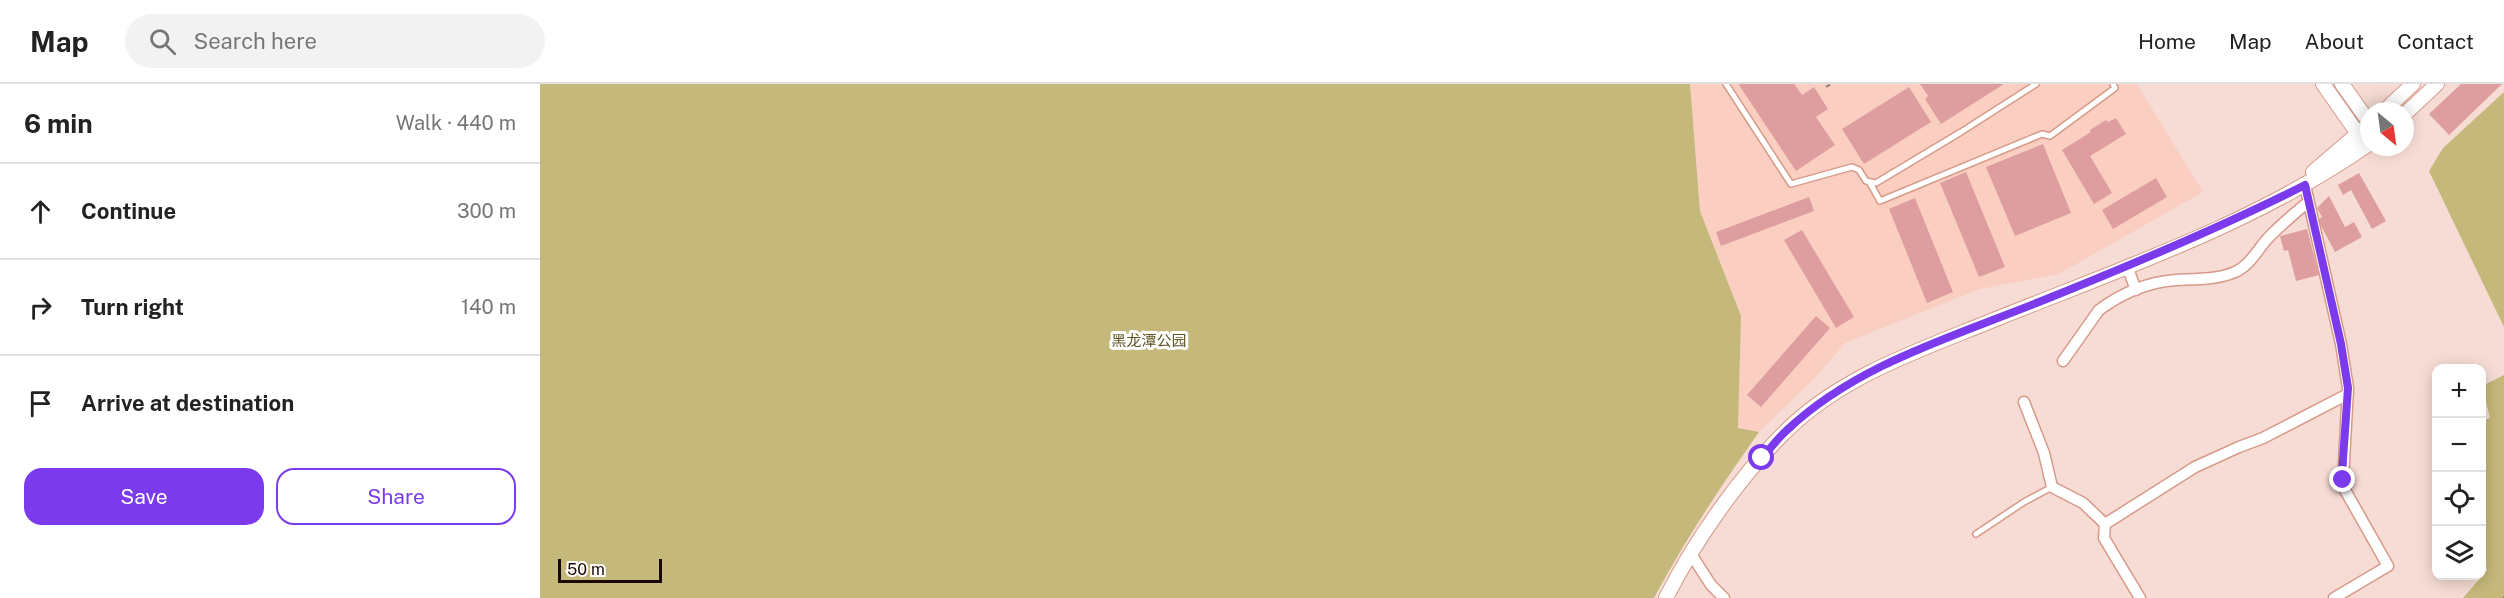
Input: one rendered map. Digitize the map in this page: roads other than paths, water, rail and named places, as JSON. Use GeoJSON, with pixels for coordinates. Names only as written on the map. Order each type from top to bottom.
{"type":"FeatureCollection","features":[{"type":"Feature","properties":{"kind":"street"},"geometry":{"type":"LineString","coordinates":[[2323,84],[2360,127]]}},
{"type":"Feature","properties":{"kind":"street"},"geometry":{"type":"LineString","coordinates":[[2342,84],[2360,122]]}},
{"type":"Feature","properties":{"kind":"street"},"geometry":{"type":"LineString","coordinates":[[2394,102],[2413,84]]}},
{"type":"Feature","properties":{"kind":"street"},"geometry":{"type":"LineString","coordinates":[[2414,106],[2437,84]]}},
{"type":"Feature","properties":{"kind":"street"},"geometry":{"type":"LineString","coordinates":[[1666,598],[1691,554],[1739,486],[1785,431],[1830,398],[1904,356],[2214,230],[2281,198],[2305,185],[2360,139]]}},
{"type":"Feature","properties":{"kind":"street"},"geometry":{"type":"LineString","coordinates":[[2281,198],[2360,139]]}},
{"type":"Feature","properties":{"kind":"street"},"geometry":{"type":"LineString","coordinates":[[2305,185],[2341,344],[2348,394],[2342,473],[2345,490],[2388,566],[2334,598]]}},
{"type":"Feature","properties":{"kind":"street"},"geometry":{"type":"LineString","coordinates":[[2063,361],[2099,310],[2136,290],[2154,284],[2205,279],[2235,272],[2244,267],[2269,237],[2308,202]]}},
{"type":"Feature","properties":{"kind":"street"},"geometry":{"type":"LineString","coordinates":[[2127,266],[2136,290]]}},
{"type":"Feature","properties":{"kind":"street"},"geometry":{"type":"LineString","coordinates":[[2105,524],[2194,467],[2263,438],[2348,394]]}},
{"type":"Feature","properties":{"kind":"street"},"geometry":{"type":"LineString","coordinates":[[2024,402],[2044,453],[2052,487],[2083,503],[2105,524]]}},
{"type":"Feature","properties":{"kind":"street"},"geometry":{"type":"LineString","coordinates":[[2105,524],[2104,538],[2140,598]]}},
{"type":"Feature","properties":{"kind":"street"},"geometry":{"type":"LineString","coordinates":[[1691,554],[1711,585],[1724,598]]}},
{"type":"Feature","properties":{"kind":"lane"},"geometry":{"type":"LineString","coordinates":[[1726,84],[1791,184],[1852,167],[1859,170],[1870,183],[1880,201],[2042,134],[2050,136],[2115,88],[2113,84]]}},
{"type":"Feature","properties":{"kind":"lane"},"geometry":{"type":"LineString","coordinates":[[1870,183],[1876,183],[2036,84]]}},
{"type":"Feature","properties":{"kind":"lane"},"geometry":{"type":"LineString","coordinates":[[1976,534],[2024,502],[2052,487]]}},
{"type":"Feature","properties":{"kind":"park label","name":"黑龙潭公园"},"geometry":{"type":"Point","coordinates":[1149,341]}}]}
